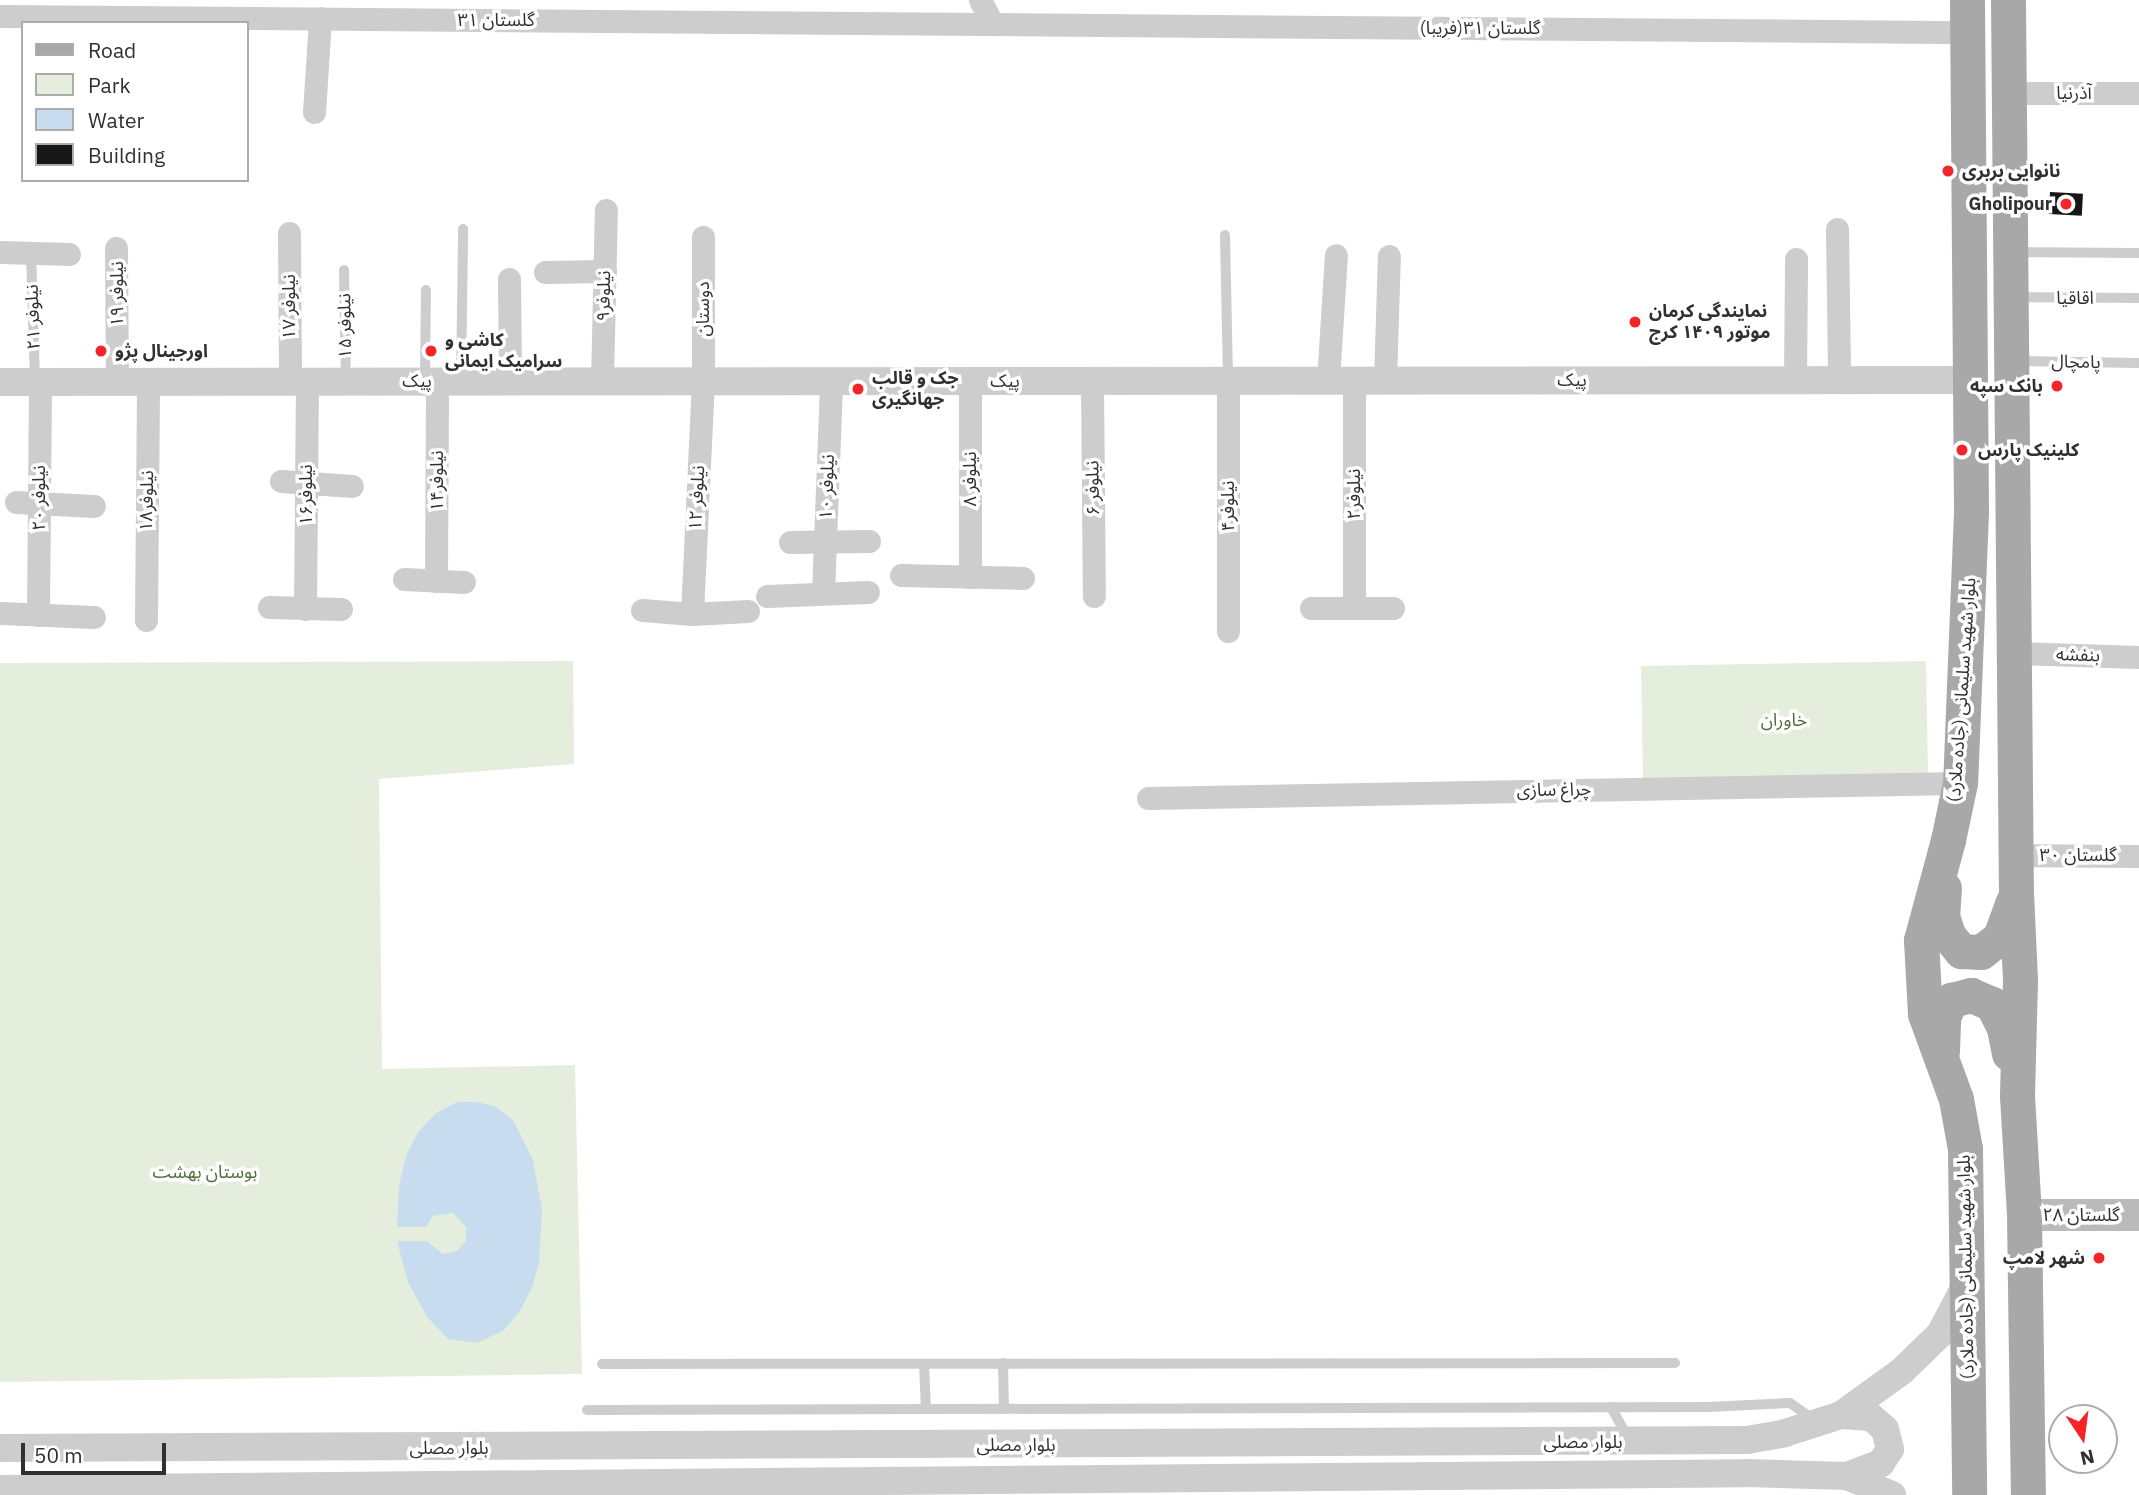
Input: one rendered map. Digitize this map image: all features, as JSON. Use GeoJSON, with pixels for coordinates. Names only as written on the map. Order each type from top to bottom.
{"type":"FeatureCollection","features":[{"type":"Feature","properties":{"kind":"main road"},"geometry":{"type":"LineString","coordinates":[[2008,0],[2016,653],[2016,892],[2020,981],[2017,1096],[2024,1216],[2028,1495]]}},
{"type":"Feature","properties":{"kind":"main road","name":"بلوار شهید سلیمانی (جاده ملارد)"},"geometry":{"type":"LineString","coordinates":[[1967,16],[1971,512],[1960,783],[1921,940],[1925,1014],[1956,1099],[1965,1149],[1969,1495]]}},
{"type":"Feature","properties":{"kind":"main road"},"geometry":{"type":"LineString","coordinates":[[1948,840],[1942,916],[1948,935],[1961,951],[1981,952],[2000,937],[2016,892]]}},
{"type":"Feature","properties":{"kind":"main road"},"geometry":{"type":"LineString","coordinates":[[1941,1061],[1943,1017],[1951,1000],[1971,995],[1992,1004],[2004,1028],[2017,1096]]}},
{"type":"Feature","properties":{"kind":"main road","name":"گلستان ۲۸"},"geometry":{"type":"LineString","coordinates":[[2024,1216],[2139,1215]]}},
{"type":"Feature","properties":{"kind":"street"},"geometry":{"type":"LineString","coordinates":[[979,0],[992,23]]}},
{"type":"Feature","properties":{"kind":"street","name":"گلستان ۳۱"},"geometry":{"type":"LineString","coordinates":[[0,16],[992,23]]}},
{"type":"Feature","properties":{"kind":"street","name":"گلستان ۳۱(فریبا)"},"geometry":{"type":"LineString","coordinates":[[992,23],[1967,16]]}},
{"type":"Feature","properties":{"kind":"street"},"geometry":{"type":"LineString","coordinates":[[314,112],[320,18]]}},
{"type":"Feature","properties":{"kind":"street","name":"آذرنیا"},"geometry":{"type":"LineString","coordinates":[[2009,93],[2139,93]]}},
{"type":"Feature","properties":{"kind":"street","name":"نیلوفر۹"},"geometry":{"type":"LineString","coordinates":[[602,381],[606,210]]}},
{"type":"Feature","properties":{"kind":"street"},"geometry":{"type":"LineString","coordinates":[[1837,229],[1839,380]]}},
{"type":"Feature","properties":{"kind":"street","name":"نیلوفر ۱۷"},"geometry":{"type":"LineString","coordinates":[[289,233],[298,382]]}},
{"type":"Feature","properties":{"kind":"street","name":"دوستان"},"geometry":{"type":"LineString","coordinates":[[703,237],[703,381]]}},
{"type":"Feature","properties":{"kind":"street","name":"نیلوفر ۱۹"},"geometry":{"type":"LineString","coordinates":[[116,248],[117,382]]}},
{"type":"Feature","properties":{"kind":"street"},"geometry":{"type":"LineString","coordinates":[[0,252],[69,254]]}},
{"type":"Feature","properties":{"kind":"street","name":"نیلوفر۲"},"geometry":{"type":"LineString","coordinates":[[1336,255],[1354,608]]}},
{"type":"Feature","properties":{"kind":"street"},"geometry":{"type":"LineString","coordinates":[[1384,380],[1389,256]]}},
{"type":"Feature","properties":{"kind":"street"},"geometry":{"type":"LineString","coordinates":[[1795,380],[1796,259]]}},
{"type":"Feature","properties":{"kind":"street"},"geometry":{"type":"LineString","coordinates":[[545,272],[605,271]]}},
{"type":"Feature","properties":{"kind":"street"},"geometry":{"type":"LineString","coordinates":[[509,279],[510,382]]}},
{"type":"Feature","properties":{"kind":"street","name":"پیک"},"geometry":{"type":"LineString","coordinates":[[0,382],[1969,380]]}},
{"type":"Feature","properties":{"kind":"street","name":"نیلوفر۱۴"},"geometry":{"type":"LineString","coordinates":[[436,581],[441,381]]}},
{"type":"Feature","properties":{"kind":"street","name":"نیلوفر ۱۲"},"geometry":{"type":"LineString","coordinates":[[692,614],[703,381]]}},
{"type":"Feature","properties":{"kind":"street","name":"نیلوفر ۱۰"},"geometry":{"type":"LineString","coordinates":[[823,593],[831,381]]}},
{"type":"Feature","properties":{"kind":"street","name":"نیلوفر ۸"},"geometry":{"type":"LineString","coordinates":[[970,381],[970,577]]}},
{"type":"Feature","properties":{"kind":"street","name":"نیلوفر ۶"},"geometry":{"type":"LineString","coordinates":[[1092,381],[1094,596]]}},
{"type":"Feature","properties":{"kind":"street","name":"نیلوفر۴"},"geometry":{"type":"LineString","coordinates":[[1227,631],[1228,381]]}},
{"type":"Feature","properties":{"kind":"street","name":"نیلوفر ۲۰"},"geometry":{"type":"LineString","coordinates":[[37,382],[38,615]]}},
{"type":"Feature","properties":{"kind":"street","name":"نیلوفر۱۸"},"geometry":{"type":"LineString","coordinates":[[146,621],[148,382]]}},
{"type":"Feature","properties":{"kind":"street","name":"نیلوفر۱۶"},"geometry":{"type":"LineString","coordinates":[[298,382],[306,483],[305,608]]}},
{"type":"Feature","properties":{"kind":"street"},"geometry":{"type":"LineString","coordinates":[[281,481],[352,486]]}},
{"type":"Feature","properties":{"kind":"street"},"geometry":{"type":"LineString","coordinates":[[16,502],[94,506]]}},
{"type":"Feature","properties":{"kind":"street"},"geometry":{"type":"LineString","coordinates":[[790,542],[869,541]]}},
{"type":"Feature","properties":{"kind":"street"},"geometry":{"type":"LineString","coordinates":[[901,575],[1023,578]]}},
{"type":"Feature","properties":{"kind":"street"},"geometry":{"type":"LineString","coordinates":[[404,579],[464,582]]}},
{"type":"Feature","properties":{"kind":"street"},"geometry":{"type":"LineString","coordinates":[[767,596],[868,592]]}},
{"type":"Feature","properties":{"kind":"street"},"geometry":{"type":"LineString","coordinates":[[269,607],[341,609]]}},
{"type":"Feature","properties":{"kind":"street"},"geometry":{"type":"LineString","coordinates":[[1311,608],[1393,608]]}},
{"type":"Feature","properties":{"kind":"street"},"geometry":{"type":"LineString","coordinates":[[642,610],[692,614],[748,611]]}},
{"type":"Feature","properties":{"kind":"street"},"geometry":{"type":"LineString","coordinates":[[1,613],[94,617]]}},
{"type":"Feature","properties":{"kind":"street","name":"بنفشه"},"geometry":{"type":"LineString","coordinates":[[2016,653],[2139,657]]}},
{"type":"Feature","properties":{"kind":"street","name":"چراغ سازی"},"geometry":{"type":"LineString","coordinates":[[1148,797],[1960,783]]}},
{"type":"Feature","properties":{"kind":"street","name":"گلستان ۳۰"},"geometry":{"type":"LineString","coordinates":[[2017,855],[2139,856]]}},
{"type":"Feature","properties":{"kind":"street","name":"بلوار مصلی"},"geometry":{"type":"LineString","coordinates":[[0,1448],[208,1450],[1747,1440],[1829,1419],[1902,1371],[1940,1334],[1968,1283]]}},
{"type":"Feature","properties":{"kind":"street"},"geometry":{"type":"LineString","coordinates":[[1829,1419],[1871,1417],[1885,1429],[1889,1449],[1881,1463],[1847,1476]]}},
{"type":"Feature","properties":{"kind":"street"},"geometry":{"type":"LineString","coordinates":[[207,1490],[208,1450]]}},
{"type":"Feature","properties":{"kind":"street","name":"بلوار مصلی"},"geometry":{"type":"LineString","coordinates":[[0,1489],[207,1490],[1747,1473],[1847,1476],[1892,1495]]}},
{"type":"Feature","properties":{"kind":"lane"},"geometry":{"type":"LineString","coordinates":[[441,381],[463,229]]}},
{"type":"Feature","properties":{"kind":"lane"},"geometry":{"type":"LineString","coordinates":[[1225,235],[1228,381]]}},
{"type":"Feature","properties":{"kind":"lane"},"geometry":{"type":"LineString","coordinates":[[2011,252],[2139,253]]}},
{"type":"Feature","properties":{"kind":"lane","name":"نیلوفر ۲۱"},"geometry":{"type":"LineString","coordinates":[[31,253],[37,382]]}},
{"type":"Feature","properties":{"kind":"lane","name":"نیلوفر ۱۵"},"geometry":{"type":"LineString","coordinates":[[345,270],[346,382]]}},
{"type":"Feature","properties":{"kind":"lane"},"geometry":{"type":"LineString","coordinates":[[426,290],[441,381]]}},
{"type":"Feature","properties":{"kind":"lane","name":"اقاقیا"},"geometry":{"type":"LineString","coordinates":[[2012,297],[2139,298]]}},
{"type":"Feature","properties":{"kind":"lane","name":"پامچال"},"geometry":{"type":"LineString","coordinates":[[2012,361],[2139,363]]}},
{"type":"Feature","properties":{"kind":"lane"},"geometry":{"type":"LineString","coordinates":[[1003,1363],[1004,1409]]}},
{"type":"Feature","properties":{"kind":"lane"},"geometry":{"type":"LineString","coordinates":[[602,1364],[1675,1363]]}},
{"type":"Feature","properties":{"kind":"lane"},"geometry":{"type":"LineString","coordinates":[[924,1364],[926,1409]]}},
{"type":"Feature","properties":{"kind":"lane"},"geometry":{"type":"LineString","coordinates":[[587,1410],[1611,1407],[1790,1403],[1829,1419]]}},
{"type":"Feature","properties":{"kind":"lane"},"geometry":{"type":"LineString","coordinates":[[1611,1407],[1630,1442]]}},
{"type":"Feature","properties":{"kind":"green space","name":"بوستان بهشت"},"geometry":{"type":"Polygon","coordinates":[[[573,661],[574,764],[379,779],[382,1069],[575,1065],[582,1374],[0,1382],[0,663],[573,661]]]}},
{"type":"Feature","properties":{"kind":"green space","name":"خاوران"},"geometry":{"type":"Polygon","coordinates":[[[1926,661],[1928,775],[1643,780],[1641,666],[1926,661]]]}},
{"type":"Feature","properties":{"kind":"water"},"geometry":{"type":"Polygon","coordinates":[[[457,1102],[478,1102],[496,1107],[513,1120],[533,1160],[542,1210],[539,1264],[531,1290],[519,1312],[503,1331],[476,1343],[448,1339],[427,1317],[408,1282],[397,1241],[427,1241],[443,1254],[457,1251],[466,1241],[466,1227],[453,1213],[433,1216],[426,1227],[397,1227],[399,1186],[406,1156],[418,1132],[436,1113],[457,1102]]]}},
{"type":"Feature","properties":{"kind":"building","name":"Gholipour"},"geometry":{"type":"Polygon","coordinates":[[[2050,192],[2083,194],[2082,216],[2049,214],[2050,192]]]}},
{"type":"Feature","properties":{"kind":"place","name":"نانوایی بربری"},"geometry":{"type":"Point","coordinates":[1948,171]}},
{"type":"Feature","properties":{"kind":"place","name":"Gholipour"},"geometry":{"type":"Point","coordinates":[2066,204]}},
{"type":"Feature","properties":{"kind":"place","name":"نمایندگی کرمان موتور ۱۴۰۹ کرج"},"geometry":{"type":"Point","coordinates":[1635,322]}},
{"type":"Feature","properties":{"kind":"place","name":"اورجینال پژو"},"geometry":{"type":"Point","coordinates":[101,351]}},
{"type":"Feature","properties":{"kind":"place","name":"کاشی و سرامیک ایمانی"},"geometry":{"type":"Point","coordinates":[431,351]}},
{"type":"Feature","properties":{"kind":"place","name":"بانک سپه"},"geometry":{"type":"Point","coordinates":[2057,386]}},
{"type":"Feature","properties":{"kind":"place","name":"جک و قالب جهانگیری"},"geometry":{"type":"Point","coordinates":[858,389]}},
{"type":"Feature","properties":{"kind":"place","name":"کلینیک پارس"},"geometry":{"type":"Point","coordinates":[1962,450]}},
{"type":"Feature","properties":{"kind":"place","name":"شهر لامپ"},"geometry":{"type":"Point","coordinates":[2099,1258]}}]}
